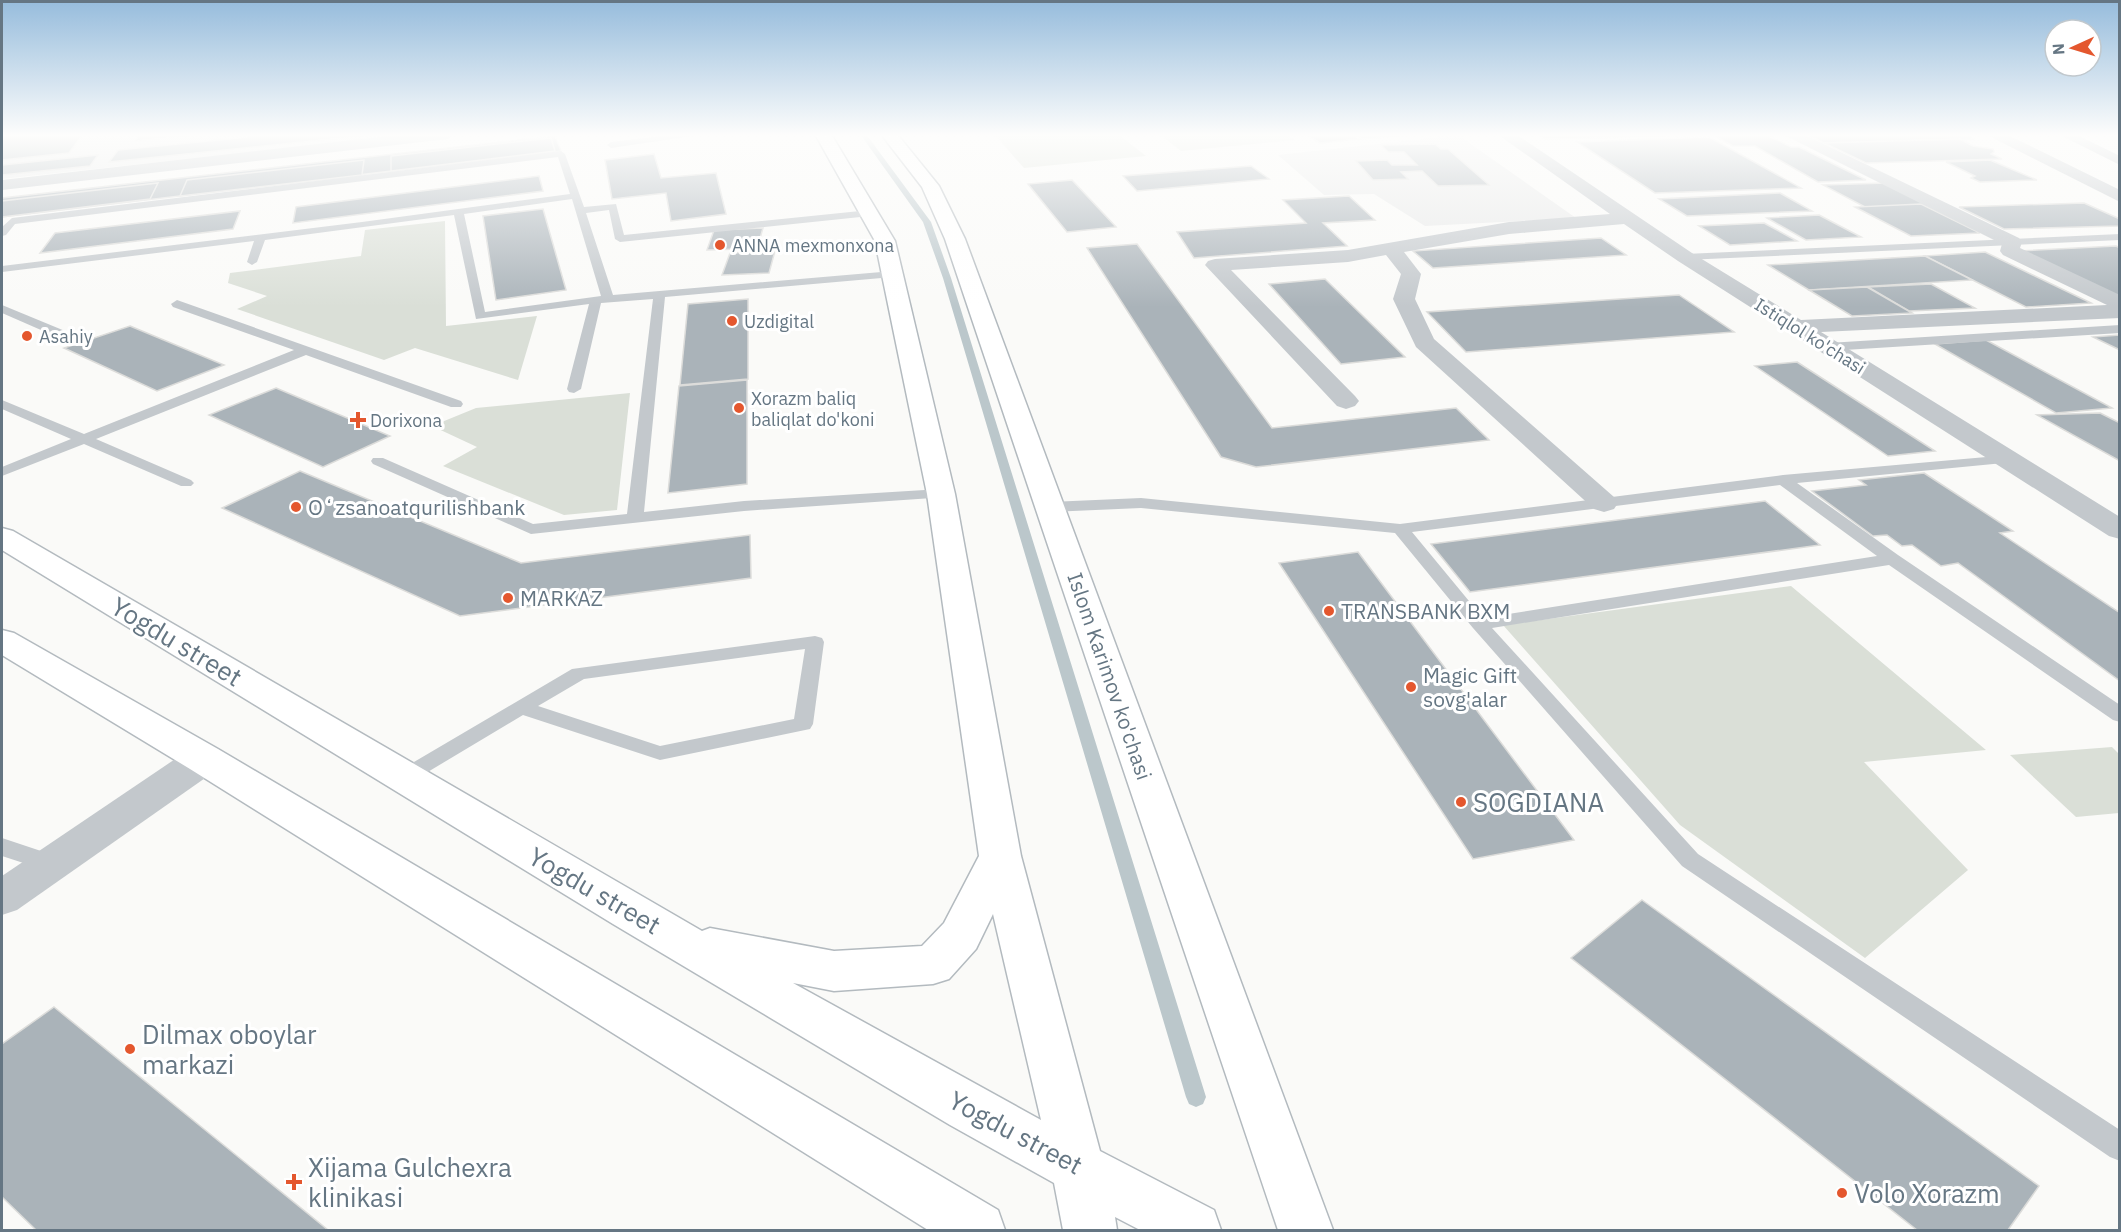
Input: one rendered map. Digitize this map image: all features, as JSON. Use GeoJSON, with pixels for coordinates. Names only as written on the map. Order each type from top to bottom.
{"type":"FeatureCollection","features":[{"type":"Feature","properties":{"kind":"main road"},"geometry":{"type":"LineString","coordinates":[[857,191],[885,241],[893,274],[941,494],[1000,856],[1078,1166],[1090,1230]]}},
{"type":"Feature","properties":{"kind":"main road","name":"Islom Karimov ko'chasi"},"geometry":{"type":"LineString","coordinates":[[933,191],[955,239],[1306,1230]]}},
{"type":"Feature","properties":{"kind":"main road","name":"Yogdu street"},"geometry":{"type":"LineString","coordinates":[[2,537],[404,777],[968,1108],[1194,1230]]}},
{"type":"Feature","properties":{"kind":"main road"},"geometry":{"type":"LineString","coordinates":[[2,640],[204,759],[978,1230]]}},
{"type":"Feature","properties":{"kind":"main road"},"geometry":{"type":"LineString","coordinates":[[684,942],[834,971],[933,964],[960,936],[1000,856]]}},
{"type":"Feature","properties":{"kind":"street","name":"Istiqlol ko'chasi"},"geometry":{"type":"LineString","coordinates":[[1589,191],[1685,257],[2120,530]]}},
{"type":"Feature","properties":{"kind":"street"},"geometry":{"type":"LineString","coordinates":[[1908,191],[2012,242],[2010,251],[2120,303]]}},
{"type":"Feature","properties":{"kind":"street"},"geometry":{"type":"LineString","coordinates":[[1346,400],[1215,265],[1348,256],[1509,228],[1628,218]]}},
{"type":"Feature","properties":{"kind":"street"},"geometry":{"type":"LineString","coordinates":[[1391,248],[1411,274],[1404,299],[1424,342],[1604,503]]}},
{"type":"Feature","properties":{"kind":"street"},"geometry":{"type":"LineString","coordinates":[[1796,327],[2120,311]]}},
{"type":"Feature","properties":{"kind":"street"},"geometry":{"type":"LineString","coordinates":[[2,898],[204,759]]}},
{"type":"Feature","properties":{"kind":"lane"},"geometry":{"type":"LineString","coordinates":[[2,233],[12,220],[246,191]]}},
{"type":"Feature","properties":{"kind":"lane"},"geometry":{"type":"LineString","coordinates":[[573,191],[597,259],[602,300],[574,389]]}},
{"type":"Feature","properties":{"kind":"lane"},"geometry":{"type":"LineString","coordinates":[[2,270],[574,196]]}},
{"type":"Feature","properties":{"kind":"lane"},"geometry":{"type":"LineString","coordinates":[[580,211],[613,206],[620,239],[870,213]]}},
{"type":"Feature","properties":{"kind":"lane"},"geometry":{"type":"LineString","coordinates":[[458,212],[480,316],[602,300],[893,274]]}},
{"type":"Feature","properties":{"kind":"lane"},"geometry":{"type":"LineString","coordinates":[[1685,257],[2120,237]]}},
{"type":"Feature","properties":{"kind":"lane"},"geometry":{"type":"LineString","coordinates":[[252,262],[260,238]]}},
{"type":"Feature","properties":{"kind":"lane"},"geometry":{"type":"LineString","coordinates":[[635,518],[659,295]]}},
{"type":"Feature","properties":{"kind":"lane"},"geometry":{"type":"LineString","coordinates":[[177,304],[456,404]]}},
{"type":"Feature","properties":{"kind":"lane"},"geometry":{"type":"LineString","coordinates":[[2,309],[61,334]]}},
{"type":"Feature","properties":{"kind":"lane"},"geometry":{"type":"LineString","coordinates":[[1828,347],[2120,330]]}},
{"type":"Feature","properties":{"kind":"lane"},"geometry":{"type":"LineString","coordinates":[[2,472],[306,350]]}},
{"type":"Feature","properties":{"kind":"lane"},"geometry":{"type":"LineString","coordinates":[[2,404],[186,483]]}},
{"type":"Feature","properties":{"kind":"lane"},"geometry":{"type":"LineString","coordinates":[[1050,507],[1141,503],[1400,529],[1783,480],[2009,459]]}},
{"type":"Feature","properties":{"kind":"lane"},"geometry":{"type":"LineString","coordinates":[[378,461],[531,529],[744,507],[941,494]]}},
{"type":"Feature","properties":{"kind":"lane"},"geometry":{"type":"LineString","coordinates":[[1783,480],[1892,559],[2120,716]]}},
{"type":"Feature","properties":{"kind":"lane"},"geometry":{"type":"LineString","coordinates":[[1400,529],[1479,624],[1690,860],[2120,1147]]}},
{"type":"Feature","properties":{"kind":"lane"},"geometry":{"type":"LineString","coordinates":[[1479,624],[1892,559]]}},
{"type":"Feature","properties":{"kind":"lane"},"geometry":{"type":"LineString","coordinates":[[404,777],[579,673],[815,642],[803,724],[660,753],[523,708]]}},
{"type":"Feature","properties":{"kind":"lane"},"geometry":{"type":"LineString","coordinates":[[2,847],[54,864]]}},
{"type":"Feature","properties":{"kind":"shaded area"},"geometry":{"type":"Polygon","coordinates":[[[1320,191],[1538,191],[1576,218],[1425,226],[1374,194],[1324,195],[1320,191]]]}},
{"type":"Feature","properties":{"kind":"shaded area"},"geometry":{"type":"Polygon","coordinates":[[[445,221],[446,326],[537,316],[518,380],[415,348],[384,360],[237,309],[267,296],[228,283],[230,273],[361,256],[365,230],[445,221]]]}},
{"type":"Feature","properties":{"kind":"shaded area"},"geometry":{"type":"Polygon","coordinates":[[[630,393],[617,510],[564,515],[443,466],[477,447],[432,426],[476,408],[630,393]]]}},
{"type":"Feature","properties":{"kind":"shaded area"},"geometry":{"type":"Polygon","coordinates":[[[1791,586],[1986,750],[1864,762],[1968,870],[1865,958],[1680,825],[1503,625],[1791,586]]]}},
{"type":"Feature","properties":{"kind":"shaded area"},"geometry":{"type":"Polygon","coordinates":[[[2112,747],[2119,754],[2119,813],[2076,817],[2010,755],[2112,747]]]}},
{"type":"Feature","properties":{"kind":"building"},"geometry":{"type":"Polygon","coordinates":[[[60,191],[218,191],[2,217],[2,198],[60,191]]]}},
{"type":"Feature","properties":{"kind":"building"},"geometry":{"type":"Polygon","coordinates":[[[84,191],[154,191],[150,199],[2,217],[2,201],[84,191]]]}},
{"type":"Feature","properties":{"kind":"building"},"geometry":{"type":"Polygon","coordinates":[[[182,191],[219,191],[180,196],[182,191]]]}},
{"type":"Feature","properties":{"kind":"building"},"geometry":{"type":"Polygon","coordinates":[[[418,191],[539,191],[293,223],[296,207],[418,191]]]}},
{"type":"Feature","properties":{"kind":"building"},"geometry":{"type":"Polygon","coordinates":[[[611,191],[721,191],[726,214],[671,221],[666,193],[612,199],[611,191]]]}},
{"type":"Feature","properties":{"kind":"building"},"geometry":{"type":"Polygon","coordinates":[[[1034,191],[1083,191],[1116,227],[1067,232],[1034,191]]]}},
{"type":"Feature","properties":{"kind":"building"},"geometry":{"type":"Polygon","coordinates":[[[1653,191],[1699,191],[1655,193],[1653,191]]]}},
{"type":"Feature","properties":{"kind":"building"},"geometry":{"type":"Polygon","coordinates":[[[1835,191],[1902,191],[1930,205],[1865,207],[1835,191]]]}},
{"type":"Feature","properties":{"kind":"building"},"geometry":{"type":"Polygon","coordinates":[[[1780,193],[1812,211],[1687,216],[1659,199],[1780,193]]]}},
{"type":"Feature","properties":{"kind":"building"},"geometry":{"type":"Polygon","coordinates":[[[1349,196],[1375,220],[1323,223],[1347,246],[1194,258],[1177,232],[1306,223],[1283,200],[1349,196]]]}},
{"type":"Feature","properties":{"kind":"building"},"geometry":{"type":"Polygon","coordinates":[[[2084,203],[2120,219],[2120,226],[2004,229],[1959,207],[2084,203]]]}},
{"type":"Feature","properties":{"kind":"building"},"geometry":{"type":"Polygon","coordinates":[[[1921,204],[1980,233],[1911,236],[1855,207],[1921,204]]]}},
{"type":"Feature","properties":{"kind":"building"},"geometry":{"type":"Polygon","coordinates":[[[543,209],[566,290],[496,300],[483,216],[543,209]]]}},
{"type":"Feature","properties":{"kind":"building"},"geometry":{"type":"Polygon","coordinates":[[[240,211],[233,229],[40,253],[55,233],[240,211]]]}},
{"type":"Feature","properties":{"kind":"building"},"geometry":{"type":"Polygon","coordinates":[[[1819,215],[1861,237],[1806,240],[1767,218],[1819,215]]]}},
{"type":"Feature","properties":{"kind":"building"},"geometry":{"type":"Polygon","coordinates":[[[1764,223],[1797,241],[1730,245],[1699,226],[1764,223]]]}},
{"type":"Feature","properties":{"kind":"building"},"geometry":{"type":"Polygon","coordinates":[[[763,228],[759,242],[772,241],[771,248],[707,250],[714,230],[763,228]]]}},
{"type":"Feature","properties":{"kind":"building"},"geometry":{"type":"Polygon","coordinates":[[[1601,238],[1626,255],[1433,268],[1413,251],[1601,238]]]}},
{"type":"Feature","properties":{"kind":"building"},"geometry":{"type":"Polygon","coordinates":[[[1137,244],[1272,428],[1456,408],[1489,440],[1256,467],[1221,457],[1087,248],[1137,244]]]}},
{"type":"Feature","properties":{"kind":"building"},"geometry":{"type":"Polygon","coordinates":[[[2116,246],[2120,248],[2120,299],[2018,251],[2116,246]]]}},
{"type":"Feature","properties":{"kind":"building"},"geometry":{"type":"Polygon","coordinates":[[[775,251],[769,273],[722,275],[730,253],[775,251]]]}},
{"type":"Feature","properties":{"kind":"building"},"geometry":{"type":"Polygon","coordinates":[[[1985,252],[2091,303],[2026,307],[1925,256],[1985,252]]]}},
{"type":"Feature","properties":{"kind":"building"},"geometry":{"type":"Polygon","coordinates":[[[1925,256],[1972,280],[1809,290],[1768,265],[1925,256]]]}},
{"type":"Feature","properties":{"kind":"building"},"geometry":{"type":"Polygon","coordinates":[[[1325,279],[1405,357],[1341,364],[1269,284],[1325,279]]]}},
{"type":"Feature","properties":{"kind":"building"},"geometry":{"type":"Polygon","coordinates":[[[1931,284],[1975,308],[1909,311],[1868,287],[1931,284]]]}},
{"type":"Feature","properties":{"kind":"building"},"geometry":{"type":"Polygon","coordinates":[[[1867,287],[1912,313],[1852,316],[1809,290],[1867,287]]]}},
{"type":"Feature","properties":{"kind":"building"},"geometry":{"type":"Polygon","coordinates":[[[1679,295],[1734,332],[1466,352],[1427,312],[1679,295]]]}},
{"type":"Feature","properties":{"kind":"building"},"geometry":{"type":"Polygon","coordinates":[[[748,299],[748,379],[680,385],[688,304],[748,299]]]}},
{"type":"Feature","properties":{"kind":"building"},"geometry":{"type":"Polygon","coordinates":[[[130,326],[224,365],[157,391],[64,348],[130,326]]]}},
{"type":"Feature","properties":{"kind":"building"},"geometry":{"type":"Polygon","coordinates":[[[2120,335],[2120,350],[2093,337],[2120,335]]]}},
{"type":"Feature","properties":{"kind":"building"},"geometry":{"type":"Polygon","coordinates":[[[1986,340],[2112,408],[2056,413],[1935,344],[1986,340]]]}},
{"type":"Feature","properties":{"kind":"building"},"geometry":{"type":"Polygon","coordinates":[[[1797,362],[1935,451],[1888,456],[1755,366],[1797,362]]]}},
{"type":"Feature","properties":{"kind":"building"},"geometry":{"type":"Polygon","coordinates":[[[747,380],[747,484],[668,493],[679,386],[747,380]]]}},
{"type":"Feature","properties":{"kind":"building"},"geometry":{"type":"Polygon","coordinates":[[[276,388],[390,436],[323,467],[209,415],[276,388]]]}},
{"type":"Feature","properties":{"kind":"building"},"geometry":{"type":"Polygon","coordinates":[[[2100,413],[2120,423],[2120,461],[2037,415],[2100,413]]]}},
{"type":"Feature","properties":{"kind":"building"},"geometry":{"type":"Polygon","coordinates":[[[300,471],[521,563],[750,535],[751,578],[460,616],[222,508],[300,471]]]}},
{"type":"Feature","properties":{"kind":"building"},"geometry":{"type":"Polygon","coordinates":[[[1924,473],[2013,531],[2000,533],[2120,613],[2120,681],[1958,563],[1941,566],[1912,545],[1902,546],[1887,535],[1873,536],[1812,491],[1866,485],[1859,480],[1924,473]]]}},
{"type":"Feature","properties":{"kind":"building"},"geometry":{"type":"Polygon","coordinates":[[[1765,501],[1820,545],[1470,592],[1431,544],[1765,501]]]}},
{"type":"Feature","properties":{"kind":"building"},"geometry":{"type":"Polygon","coordinates":[[[1358,552],[1574,840],[1473,859],[1279,563],[1358,552]]]}},
{"type":"Feature","properties":{"kind":"building"},"geometry":{"type":"Polygon","coordinates":[[[1642,900],[2039,1186],[2008,1230],[1917,1230],[1571,958],[1642,900]]]}},
{"type":"Feature","properties":{"kind":"building"},"geometry":{"type":"Polygon","coordinates":[[[54,1007],[328,1230],[36,1230],[2,1197],[2,1044],[54,1007]]]}},
{"type":"Feature","properties":{"kind":"waterway"},"geometry":{"type":"LineString","coordinates":[[905,191],[927,222],[947,278],[1196,1097]]}},
{"type":"Feature","properties":{"kind":"place","name":"ANNA mexmonxona"},"geometry":{"type":"Point","coordinates":[720,245]}},
{"type":"Feature","properties":{"kind":"place","name":"Uzdigital"},"geometry":{"type":"Point","coordinates":[732,321]}},
{"type":"Feature","properties":{"kind":"place","name":"Asahiy"},"geometry":{"type":"Point","coordinates":[27,336]}},
{"type":"Feature","properties":{"kind":"place","name":"Xorazm baliq baliqlat do'koni"},"geometry":{"type":"Point","coordinates":[739,408]}},
{"type":"Feature","properties":{"kind":"place","name":"Dorixona"},"geometry":{"type":"Point","coordinates":[358,420]}},
{"type":"Feature","properties":{"kind":"place","name":"Oʻzsanoatqurilishbank"},"geometry":{"type":"Point","coordinates":[296,507]}},
{"type":"Feature","properties":{"kind":"place","name":"MARKAZ"},"geometry":{"type":"Point","coordinates":[508,598]}},
{"type":"Feature","properties":{"kind":"place","name":"TRANSBANK BXM"},"geometry":{"type":"Point","coordinates":[1329,611]}},
{"type":"Feature","properties":{"kind":"place","name":"Magic Gift sovg'alar"},"geometry":{"type":"Point","coordinates":[1411,687]}},
{"type":"Feature","properties":{"kind":"place","name":"SOGDIANA"},"geometry":{"type":"Point","coordinates":[1461,802]}},
{"type":"Feature","properties":{"kind":"place","name":"Dilmax oboylar markazi"},"geometry":{"type":"Point","coordinates":[130,1049]}},
{"type":"Feature","properties":{"kind":"place","name":"Xijama Gulchexra klinikasi"},"geometry":{"type":"Point","coordinates":[294,1182]}},
{"type":"Feature","properties":{"kind":"place","name":"Volo Xorazm"},"geometry":{"type":"Point","coordinates":[1842,1193]}}]}
